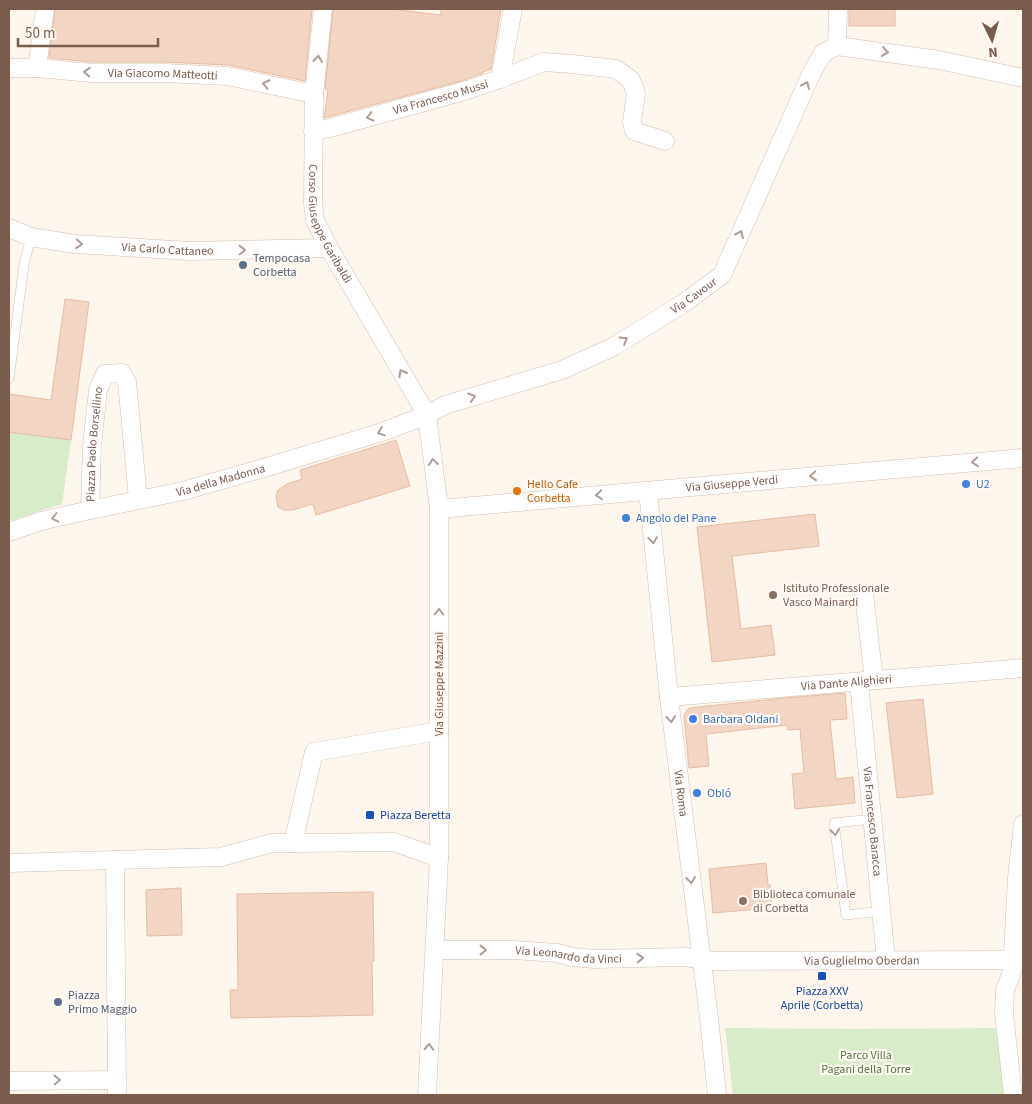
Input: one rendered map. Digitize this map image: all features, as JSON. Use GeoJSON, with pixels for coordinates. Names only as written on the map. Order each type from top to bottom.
{"type":"FeatureCollection","features":[{"type":"Feature","properties":{"kind":"street"},"geometry":{"type":"LineString","coordinates":[[37,68],[45,9]]}},
{"type":"Feature","properties":{"kind":"street","name":"Corso Giuseppe Garibaldi"},"geometry":{"type":"LineString","coordinates":[[323,9],[314,94],[313,203],[315,220],[329,248],[427,415]]}},
{"type":"Feature","properties":{"kind":"street","name":"Via Francesco Mussi"},"geometry":{"type":"LineString","coordinates":[[313,131],[454,94],[500,79],[512,9]]}},
{"type":"Feature","properties":{"kind":"street"},"geometry":{"type":"LineString","coordinates":[[838,9],[837,46],[940,60],[1023,78]]}},
{"type":"Feature","properties":{"kind":"street","name":"Via Cavour"},"geometry":{"type":"LineString","coordinates":[[427,415],[446,405],[562,370],[613,347],[684,303],[722,275],[812,72],[822,53],[837,46]]}},
{"type":"Feature","properties":{"kind":"street"},"geometry":{"type":"LineString","coordinates":[[500,79],[544,62],[616,69],[631,80],[636,93],[632,122],[634,131],[665,141]]}},
{"type":"Feature","properties":{"kind":"street","name":"Via Giacomo Matteotti"},"geometry":{"type":"LineString","coordinates":[[9,68],[37,68],[92,73],[164,73],[227,76],[314,94]]}},
{"type":"Feature","properties":{"kind":"street","name":"Via Carlo Cattaneo"},"geometry":{"type":"LineString","coordinates":[[9,228],[31,237],[75,244],[190,251],[329,248]]}},
{"type":"Feature","properties":{"kind":"street","name":"Piazza Paolo Borsellino"},"geometry":{"type":"LineString","coordinates":[[90,510],[92,446],[98,390],[105,374],[122,374],[127,382],[138,500]]}},
{"type":"Feature","properties":{"kind":"street","name":"Via della Madonna"},"geometry":{"type":"LineString","coordinates":[[9,532],[41,521],[183,491],[382,432],[427,415]]}},
{"type":"Feature","properties":{"kind":"street","name":"Via Giuseppe Mazzini"},"geometry":{"type":"LineString","coordinates":[[427,415],[439,509],[439,858],[427,1095]]}},
{"type":"Feature","properties":{"kind":"street","name":"Via Giuseppe Verdi"},"geometry":{"type":"LineString","coordinates":[[439,509],[1023,458]]}},
{"type":"Feature","properties":{"kind":"street","name":"Via Roma"},"geometry":{"type":"LineString","coordinates":[[648,491],[669,697],[717,1095]]}},
{"type":"Feature","properties":{"kind":"street","name":"Via Francesco Baracca"},"geometry":{"type":"LineString","coordinates":[[864,594],[873,818],[886,960]]}},
{"type":"Feature","properties":{"kind":"street","name":"Via Dante Alighieri"},"geometry":{"type":"LineString","coordinates":[[669,697],[1023,668]]}},
{"type":"Feature","properties":{"kind":"street"},"geometry":{"type":"LineString","coordinates":[[293,843],[314,752],[439,731]]}},
{"type":"Feature","properties":{"kind":"street"},"geometry":{"type":"LineString","coordinates":[[1013,1095],[1004,1014],[1005,990],[1018,961],[1017,877],[1023,824]]}},
{"type":"Feature","properties":{"kind":"street"},"geometry":{"type":"LineString","coordinates":[[9,863],[221,857],[272,843],[394,842],[439,858]]}},
{"type":"Feature","properties":{"kind":"street"},"geometry":{"type":"LineString","coordinates":[[9,1081],[117,1088],[115,860]]}},
{"type":"Feature","properties":{"kind":"street","name":"Via Leonardo da Vinci"},"geometry":{"type":"LineString","coordinates":[[435,950],[514,950],[557,953],[572,957],[594,959],[685,957],[701,959]]}},
{"type":"Feature","properties":{"kind":"street","name":"Via Guglielmo Oberdan"},"geometry":{"type":"LineString","coordinates":[[701,959],[712,961],[1018,961]]}},
{"type":"Feature","properties":{"kind":"lane"},"geometry":{"type":"LineString","coordinates":[[9,379],[24,265],[31,237]]}},
{"type":"Feature","properties":{"kind":"lane"},"geometry":{"type":"LineString","coordinates":[[873,818],[834,823],[846,915],[882,911]]}},
{"type":"Feature","properties":{"kind":"green space"},"geometry":{"type":"Polygon","coordinates":[[[9,432],[71,440],[62,504],[9,521],[9,432]]]}},
{"type":"Feature","properties":{"kind":"green space","name":"Parco Villa Pagani della Torre"},"geometry":{"type":"Polygon","coordinates":[[[725,1028],[1000,1028],[1007,1095],[733,1095],[725,1028]]]}},
{"type":"Feature","properties":{"kind":"building"},"geometry":{"type":"Polygon","coordinates":[[[55,9],[312,9],[305,81],[228,65],[164,62],[92,62],[49,58],[55,9]]]}},
{"type":"Feature","properties":{"kind":"building"},"geometry":{"type":"Polygon","coordinates":[[[333,9],[390,9],[441,15],[441,9],[501,9],[491,69],[461,81],[324,118],[328,90],[325,89],[333,9]]]}},
{"type":"Feature","properties":{"kind":"building"},"geometry":{"type":"Polygon","coordinates":[[[849,9],[895,9],[895,26],[849,26],[849,9]]]}},
{"type":"Feature","properties":{"kind":"building"},"geometry":{"type":"Polygon","coordinates":[[[65,299],[89,302],[71,440],[9,432],[9,394],[51,400],[65,299]]]}},
{"type":"Feature","properties":{"kind":"building"},"geometry":{"type":"Polygon","coordinates":[[[396,440],[410,486],[316,515],[313,504],[293,510],[284,510],[278,507],[276,497],[278,490],[287,484],[302,479],[300,470],[396,440]]]}},
{"type":"Feature","properties":{"kind":"building"},"geometry":{"type":"Polygon","coordinates":[[[815,514],[819,546],[732,556],[741,629],[771,625],[775,655],[712,662],[697,527],[815,514]]]}},
{"type":"Feature","properties":{"kind":"building"},"geometry":{"type":"Polygon","coordinates":[[[845,693],[847,719],[830,720],[836,779],[853,777],[855,803],[795,809],[792,774],[804,773],[800,729],[788,730],[787,725],[706,734],[709,766],[689,768],[684,715],[689,708],[845,693]]]}},
{"type":"Feature","properties":{"kind":"building"},"geometry":{"type":"Polygon","coordinates":[[[923,699],[933,794],[897,798],[886,703],[923,699]]]}},
{"type":"Feature","properties":{"kind":"building"},"geometry":{"type":"Polygon","coordinates":[[[766,863],[772,908],[713,913],[709,869],[766,863]]]}},
{"type":"Feature","properties":{"kind":"building"},"geometry":{"type":"Polygon","coordinates":[[[181,888],[182,935],[147,936],[146,890],[181,888]]]}},
{"type":"Feature","properties":{"kind":"building"},"geometry":{"type":"Polygon","coordinates":[[[373,892],[373,1015],[231,1018],[230,990],[238,990],[237,894],[373,892]]]}},
{"type":"Feature","properties":{"kind":"place","name":"Tempocasa Corbetta"},"geometry":{"type":"Point","coordinates":[243,265]}},
{"type":"Feature","properties":{"kind":"place","name":"U2"},"geometry":{"type":"Point","coordinates":[966,484]}},
{"type":"Feature","properties":{"kind":"place","name":"Hello Cafe Corbetta"},"geometry":{"type":"Point","coordinates":[517,491]}},
{"type":"Feature","properties":{"kind":"place","name":"Angolo del Pane"},"geometry":{"type":"Point","coordinates":[626,518]}},
{"type":"Feature","properties":{"kind":"place","name":"Istituto Professionale Vasco Mainardi"},"geometry":{"type":"Point","coordinates":[773,595]}},
{"type":"Feature","properties":{"kind":"place","name":"Barbara Oldani"},"geometry":{"type":"Point","coordinates":[693,719]}},
{"type":"Feature","properties":{"kind":"place","name":"Obló"},"geometry":{"type":"Point","coordinates":[697,793]}},
{"type":"Feature","properties":{"kind":"place","name":"Piazza Beretta"},"geometry":{"type":"Point","coordinates":[370,815]}},
{"type":"Feature","properties":{"kind":"place","name":"Biblioteca comunale di Corbetta"},"geometry":{"type":"Point","coordinates":[743,901]}},
{"type":"Feature","properties":{"kind":"place","name":"Piazza XXV Aprile (Corbetta)"},"geometry":{"type":"Point","coordinates":[822,976]}},
{"type":"Feature","properties":{"kind":"place","name":"Piazza Primo Maggio"},"geometry":{"type":"Point","coordinates":[58,1002]}}]}
